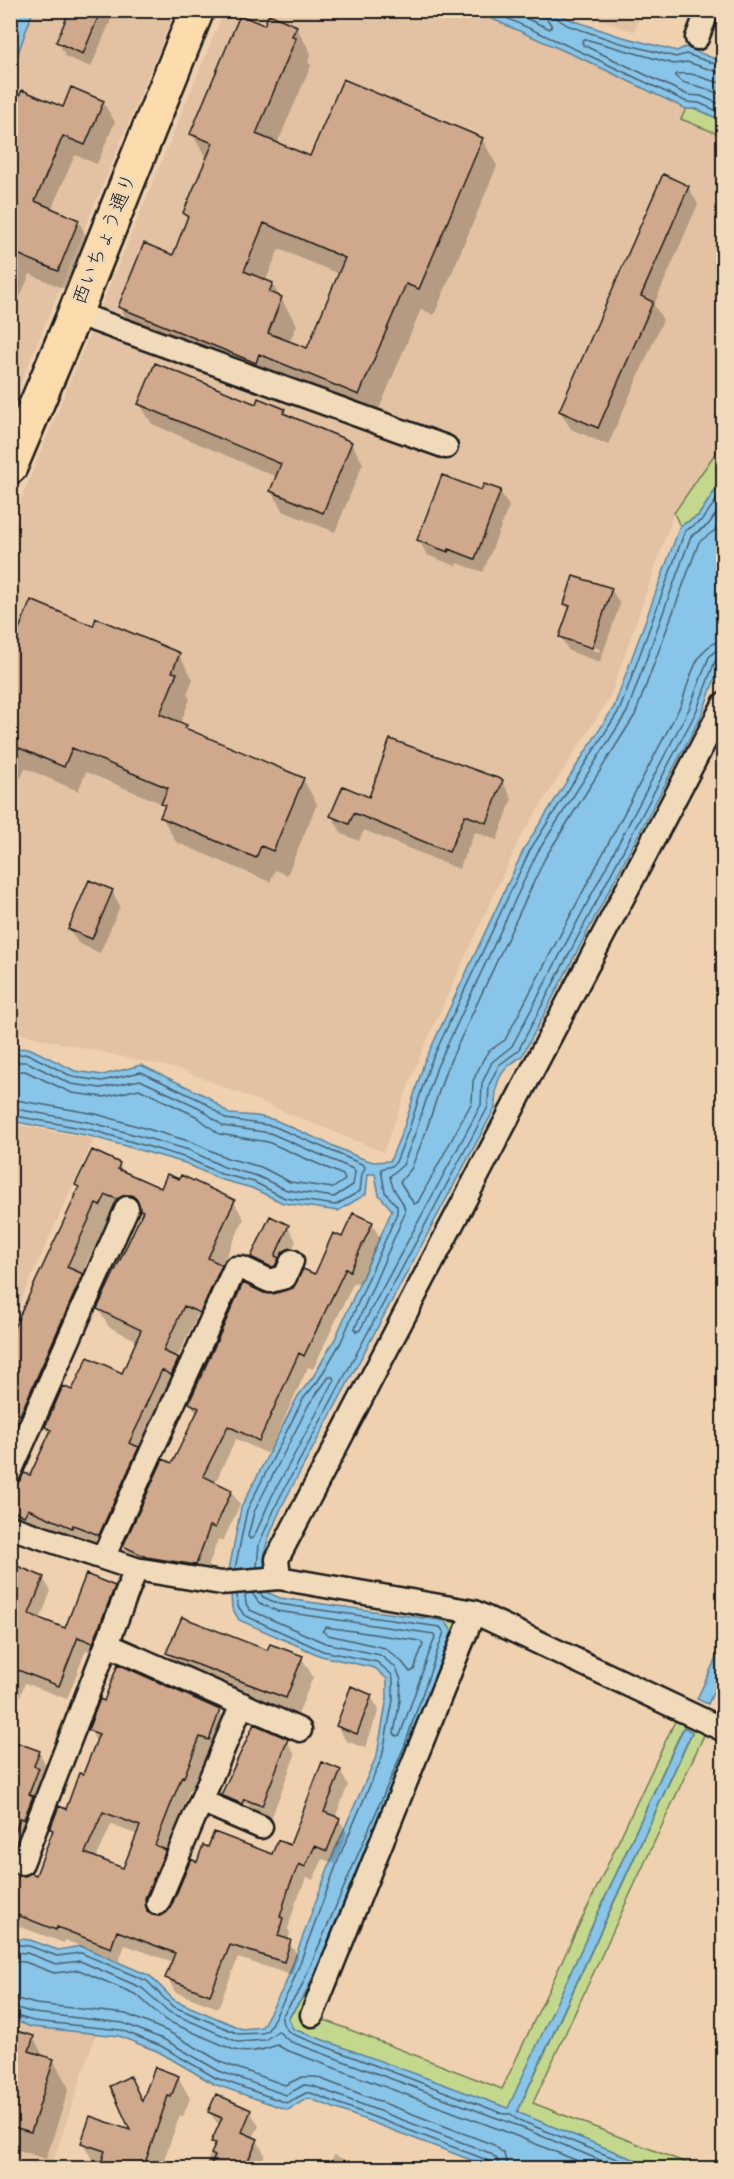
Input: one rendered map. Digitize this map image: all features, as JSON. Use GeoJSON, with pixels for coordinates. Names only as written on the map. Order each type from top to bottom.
{"type":"FeatureCollection","features":[{"type":"Feature","properties":{"kind":"highway","name":"西いちょう通り"},"geometry":{"type":"LineString","coordinates":[[10,466],[75,313],[197,10]]}},
{"type":"Feature","properties":{"kind":"street"},"geometry":{"type":"LineString","coordinates":[[697,38],[708,10]]}},
{"type":"Feature","properties":{"kind":"street"},"geometry":{"type":"LineString","coordinates":[[75,313],[446,447]]}},
{"type":"Feature","properties":{"kind":"street"},"geometry":{"type":"LineString","coordinates":[[279,1578],[277,1559],[723,704]]}},
{"type":"Feature","properties":{"kind":"street"},"geometry":{"type":"LineString","coordinates":[[10,1472],[127,1208]]}},
{"type":"Feature","properties":{"kind":"street"},"geometry":{"type":"LineString","coordinates":[[103,1558],[235,1268],[242,1268],[270,1281],[285,1277],[292,1261]]}},
{"type":"Feature","properties":{"kind":"street"},"geometry":{"type":"LineString","coordinates":[[10,1527],[136,1569],[221,1583],[279,1578],[474,1612],[723,1730]]}},
{"type":"Feature","properties":{"kind":"street"},"geometry":{"type":"LineString","coordinates":[[22,1863],[136,1569]]}},
{"type":"Feature","properties":{"kind":"street"},"geometry":{"type":"LineString","coordinates":[[312,2015],[474,1612]]}},
{"type":"Feature","properties":{"kind":"street"},"geometry":{"type":"LineString","coordinates":[[108,1646],[300,1730]]}},
{"type":"Feature","properties":{"kind":"street"},"geometry":{"type":"LineString","coordinates":[[158,1904],[242,1704]]}},
{"type":"Feature","properties":{"kind":"street"},"geometry":{"type":"LineString","coordinates":[[201,1801],[261,1827]]}},
{"type":"Feature","properties":{"kind":"shaded area"},"geometry":{"type":"Polygon","coordinates":[[[22,11],[175,11],[11,407],[10,43],[22,11]]]}},
{"type":"Feature","properties":{"kind":"shaded area"},"geometry":{"type":"Polygon","coordinates":[[[224,11],[474,11],[587,61],[686,109],[681,119],[723,136],[723,442],[674,513],[610,697],[520,838],[422,1051],[383,1152],[182,1070],[11,1032],[11,523],[224,11]]]}},
{"type":"Feature","properties":{"kind":"shaded area"},"geometry":{"type":"Polygon","coordinates":[[[577,11],[642,11],[634,32],[577,11]]]}},
{"type":"Feature","properties":{"kind":"shaded area"},"geometry":{"type":"Polygon","coordinates":[[[10,1124],[94,1139],[11,1322],[10,1124]]]}},
{"type":"Feature","properties":{"kind":"shaded area"},"geometry":{"type":"Polygon","coordinates":[[[11,2019],[31,2027],[96,2033],[51,2168],[26,2166],[25,2168],[11,2168],[11,2019]]]}},
{"type":"Feature","properties":{"kind":"green space"},"geometry":{"type":"Polygon","coordinates":[[[686,109],[697,109],[723,121],[723,136],[681,119],[686,109]]]}},
{"type":"Feature","properties":{"kind":"green space"},"geometry":{"type":"Polygon","coordinates":[[[723,442],[723,479],[698,516],[680,526],[674,513],[723,442]]]}},
{"type":"Feature","properties":{"kind":"green space"},"geometry":{"type":"Polygon","coordinates":[[[445,1621],[481,1626],[322,2019],[502,2089],[676,1719],[705,1733],[533,2103],[699,2168],[655,2168],[517,2113],[692,1733],[683,1728],[508,2109],[293,2029],[288,2019],[306,1993],[409,1749],[451,1631],[445,1621]]]}},
{"type":"Feature","properties":{"kind":"water"},"geometry":{"type":"Polygon","coordinates":[[[10,11],[33,11],[11,73],[10,11]]]}},
{"type":"Feature","properties":{"kind":"water"},"geometry":{"type":"Polygon","coordinates":[[[474,11],[555,11],[569,19],[619,36],[677,51],[685,47],[723,62],[723,121],[697,109],[686,109],[587,61],[474,11]]]}},
{"type":"Feature","properties":{"kind":"water"},"geometry":{"type":"Polygon","coordinates":[[[723,479],[723,656],[702,714],[522,1056],[500,1077],[497,1083],[495,1108],[284,1502],[266,1545],[264,1577],[266,1592],[280,1598],[445,1621],[452,1631],[409,1749],[306,1993],[288,2018],[293,2029],[508,2108],[684,1727],[692,1732],[517,2112],[655,2168],[492,2168],[308,2098],[288,2110],[214,2084],[159,2052],[119,2036],[31,2027],[11,2019],[11,1938],[30,1940],[58,1950],[81,1946],[150,1976],[174,2000],[242,2029],[262,2027],[285,1985],[334,1852],[377,1755],[387,1698],[387,1679],[375,1668],[321,1656],[239,1620],[232,1608],[229,1570],[241,1508],[298,1396],[313,1377],[335,1339],[392,1210],[379,1195],[375,1174],[368,1174],[366,1194],[338,1211],[283,1203],[252,1188],[219,1179],[185,1163],[90,1136],[11,1121],[11,1049],[29,1048],[75,1071],[103,1075],[141,1065],[208,1097],[229,1114],[275,1120],[358,1157],[373,1162],[390,1161],[404,1127],[424,1063],[525,847],[614,707],[680,526],[698,516],[723,479]]]}},
{"type":"Feature","properties":{"kind":"water"},"geometry":{"type":"Polygon","coordinates":[[[723,1643],[723,1671],[708,1704],[697,1699],[723,1643]]]}},
{"type":"Feature","properties":{"kind":"building"},"geometry":{"type":"Polygon","coordinates":[[[70,10],[101,10],[83,54],[56,42],[70,10]]]}},
{"type":"Feature","properties":{"kind":"building"},"geometry":{"type":"Polygon","coordinates":[[[269,14],[297,26],[292,36],[296,38],[256,134],[310,156],[343,79],[483,138],[419,289],[406,284],[359,395],[259,354],[256,363],[118,307],[144,243],[173,255],[188,216],[183,213],[213,143],[190,134],[240,15],[264,25],[269,14]],[[264,223],[244,271],[273,283],[269,292],[282,297],[268,333],[307,348],[345,258],[264,223]]]}},
{"type":"Feature","properties":{"kind":"building"},"geometry":{"type":"Polygon","coordinates":[[[71,87],[104,101],[85,145],[63,136],[35,201],[79,220],[58,271],[10,251],[10,115],[22,90],[63,107],[71,87]]]}},
{"type":"Feature","properties":{"kind":"building"},"geometry":{"type":"Polygon","coordinates":[[[663,174],[689,186],[641,296],[653,302],[598,428],[559,411],[663,174]]]}},
{"type":"Feature","properties":{"kind":"building"},"geometry":{"type":"Polygon","coordinates":[[[155,363],[256,404],[258,398],[285,409],[283,413],[352,442],[323,513],[270,491],[281,464],[138,404],[155,363]]]}},
{"type":"Feature","properties":{"kind":"building"},"geometry":{"type":"Polygon","coordinates":[[[442,475],[481,490],[484,484],[501,490],[475,559],[417,540],[442,475]]]}},
{"type":"Feature","properties":{"kind":"building"},"geometry":{"type":"Polygon","coordinates":[[[573,576],[612,588],[592,648],[559,637],[570,606],[564,604],[573,576]]]}},
{"type":"Feature","properties":{"kind":"building"},"geometry":{"type":"Polygon","coordinates":[[[31,600],[93,626],[96,618],[180,653],[172,672],[177,673],[160,714],[187,725],[185,728],[304,778],[273,851],[261,846],[256,858],[160,817],[165,805],[161,804],[168,788],[72,748],[64,767],[10,744],[10,651],[31,600]]]}},
{"type":"Feature","properties":{"kind":"building"},"geometry":{"type":"Polygon","coordinates":[[[390,739],[503,780],[487,823],[465,815],[449,852],[354,813],[349,824],[330,816],[343,786],[369,797],[390,739]]]}},
{"type":"Feature","properties":{"kind":"building"},"geometry":{"type":"Polygon","coordinates":[[[89,880],[113,890],[92,939],[68,929],[89,880]]]}},
{"type":"Feature","properties":{"kind":"building"},"geometry":{"type":"Polygon","coordinates":[[[92,1150],[120,1163],[118,1169],[161,1188],[167,1174],[179,1179],[181,1175],[235,1200],[208,1258],[222,1265],[200,1313],[184,1306],[163,1351],[179,1358],[171,1375],[162,1370],[141,1415],[129,1443],[139,1447],[99,1535],[73,1525],[72,1528],[28,1509],[24,1516],[10,1509],[10,1485],[18,1483],[24,1473],[30,1475],[51,1430],[45,1427],[63,1386],[72,1390],[88,1357],[122,1373],[141,1330],[97,1309],[143,1211],[140,1210],[138,1201],[132,1195],[125,1195],[117,1199],[106,1195],[100,1206],[96,1204],[67,1267],[83,1274],[20,1415],[10,1411],[10,1336],[76,1195],[79,1187],[75,1185],[92,1150]]]}},
{"type":"Feature","properties":{"kind":"building"},"geometry":{"type":"Polygon","coordinates":[[[353,1213],[373,1222],[350,1271],[346,1268],[304,1356],[299,1353],[259,1441],[228,1426],[203,1476],[232,1490],[215,1528],[210,1526],[196,1565],[146,1557],[123,1546],[163,1459],[172,1463],[199,1408],[189,1403],[243,1283],[264,1293],[273,1294],[293,1288],[303,1269],[315,1274],[333,1233],[342,1237],[353,1213]]]}},
{"type":"Feature","properties":{"kind":"building"},"geometry":{"type":"Polygon","coordinates":[[[270,1216],[289,1225],[275,1256],[279,1258],[275,1266],[271,1267],[251,1257],[270,1216]]]}},
{"type":"Feature","properties":{"kind":"building"},"geometry":{"type":"Polygon","coordinates":[[[10,1563],[44,1577],[29,1614],[65,1628],[86,1574],[115,1586],[93,1643],[78,1637],[59,1686],[10,1667],[10,1563]]]}},
{"type":"Feature","properties":{"kind":"building"},"geometry":{"type":"Polygon","coordinates":[[[182,1617],[267,1650],[270,1644],[303,1656],[286,1698],[166,1653],[182,1617]]]}},
{"type":"Feature","properties":{"kind":"building"},"geometry":{"type":"Polygon","coordinates":[[[118,1664],[220,1710],[209,1740],[200,1737],[155,1845],[166,1850],[145,1898],[147,1911],[152,1915],[160,1916],[170,1909],[191,1859],[197,1862],[203,1845],[208,1847],[214,1832],[272,1854],[278,1840],[290,1845],[322,1762],[341,1770],[324,1812],[340,1818],[327,1851],[315,1846],[305,1867],[299,1864],[280,1917],[283,1918],[278,1936],[291,1940],[284,1962],[230,1945],[210,1995],[165,1978],[175,1953],[117,1931],[111,1948],[10,1912],[10,1869],[18,1876],[31,1873],[36,1875],[53,1830],[50,1829],[59,1806],[66,1809],[79,1773],[83,1774],[99,1734],[88,1730],[100,1699],[104,1701],[118,1664]],[[103,1812],[85,1853],[123,1868],[140,1826],[103,1812]]]}},
{"type":"Feature","properties":{"kind":"building"},"geometry":{"type":"Polygon","coordinates":[[[351,1686],[372,1695],[357,1734],[336,1726],[351,1686]]]}},
{"type":"Feature","properties":{"kind":"building"},"geometry":{"type":"Polygon","coordinates":[[[254,1724],[288,1739],[262,1806],[244,1799],[242,1804],[221,1795],[254,1724]]]}},
{"type":"Feature","properties":{"kind":"building"},"geometry":{"type":"Polygon","coordinates":[[[10,1740],[40,1751],[34,1766],[39,1768],[29,1794],[33,1796],[24,1819],[20,1818],[13,1838],[10,1838],[10,1740]]]}},
{"type":"Feature","properties":{"kind":"building"},"geometry":{"type":"Polygon","coordinates":[[[10,2029],[34,2036],[29,2051],[54,2059],[31,2132],[10,2126],[10,2029]]]}},
{"type":"Feature","properties":{"kind":"building"},"geometry":{"type":"Polygon","coordinates":[[[155,2067],[179,2076],[171,2097],[168,2096],[143,2169],[99,2169],[105,2151],[81,2143],[90,2116],[130,2130],[110,2086],[130,2076],[142,2101],[155,2067]]]}},
{"type":"Feature","properties":{"kind":"building"},"geometry":{"type":"Polygon","coordinates":[[[216,2094],[251,2110],[242,2132],[258,2139],[244,2169],[209,2169],[215,2156],[211,2154],[216,2143],[211,2142],[222,2118],[208,2112],[216,2094]]]}}]}
